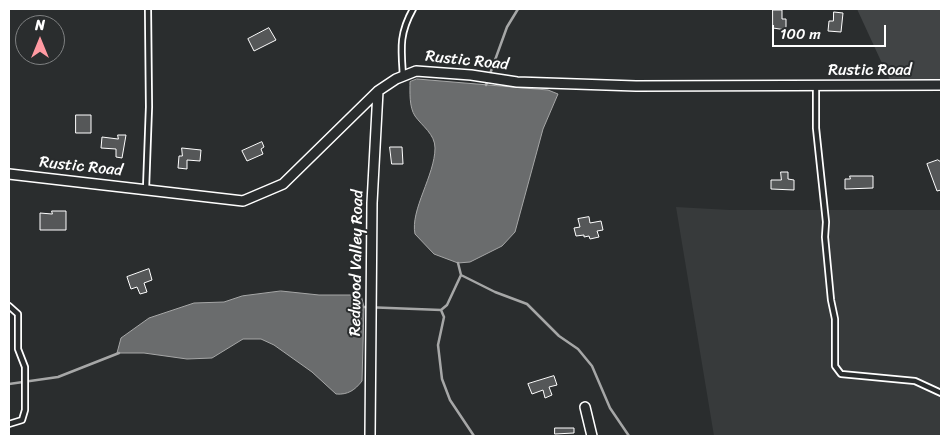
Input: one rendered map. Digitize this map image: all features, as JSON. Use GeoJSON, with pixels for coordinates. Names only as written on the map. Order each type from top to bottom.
{"type":"FeatureCollection","features":[{"type":"Feature","properties":{"kind":"street","name":"Rustic Road"},"geometry":{"type":"LineString","coordinates":[[9,174],[243,201],[264,194],[284,184],[378,91],[403,76],[416,71],[471,75],[518,82],[636,86],[941,85]]}},
{"type":"Feature","properties":{"kind":"street","name":"Redwood Valley Road"},"geometry":{"type":"LineString","coordinates":[[370,436],[372,233],[378,91]]}},
{"type":"Feature","properties":{"kind":"street"},"geometry":{"type":"LineString","coordinates":[[585,407],[592,436]]}},
{"type":"Feature","properties":{"kind":"lane"},"geometry":{"type":"LineString","coordinates":[[146,189],[149,107],[148,9]]}},
{"type":"Feature","properties":{"kind":"lane"},"geometry":{"type":"LineString","coordinates":[[403,76],[401,50],[403,26],[413,9]]}},
{"type":"Feature","properties":{"kind":"lane"},"geometry":{"type":"LineString","coordinates":[[816,86],[816,128],[826,222],[825,237],[837,340],[835,366],[841,374],[915,382],[941,393]]}},
{"type":"Feature","properties":{"kind":"lane"},"geometry":{"type":"LineString","coordinates":[[9,306],[18,314],[18,349],[25,367],[25,410],[22,420],[9,424]]}},
{"type":"Feature","properties":{"kind":"shaded area"},"geometry":{"type":"Polygon","coordinates":[[[857,9],[941,9],[941,85],[892,85],[857,9]]]}},
{"type":"Feature","properties":{"kind":"shaded area"},"geometry":{"type":"Polygon","coordinates":[[[417,79],[548,90],[558,94],[543,129],[515,232],[502,246],[470,262],[458,263],[434,254],[415,234],[416,214],[431,169],[435,148],[431,134],[415,116],[412,108],[410,82],[417,79]]]}},
{"type":"Feature","properties":{"kind":"shaded area"},"geometry":{"type":"Polygon","coordinates":[[[676,207],[730,210],[941,210],[941,436],[714,436],[676,207]]]}},
{"type":"Feature","properties":{"kind":"shaded area"},"geometry":{"type":"Polygon","coordinates":[[[281,291],[319,295],[361,295],[364,307],[362,381],[354,389],[348,393],[336,394],[312,372],[274,345],[261,339],[243,339],[212,358],[187,359],[144,353],[117,353],[121,338],[149,318],[194,303],[224,302],[242,296],[281,291]]]}},
{"type":"Feature","properties":{"kind":"building"},"geometry":{"type":"Polygon","coordinates":[[[773,10],[782,10],[782,19],[786,19],[786,30],[773,28],[773,10]]]}},
{"type":"Feature","properties":{"kind":"building"},"geometry":{"type":"Polygon","coordinates":[[[834,12],[843,13],[841,32],[828,31],[829,21],[833,21],[834,12]]]}},
{"type":"Feature","properties":{"kind":"building"},"geometry":{"type":"Polygon","coordinates":[[[269,28],[276,40],[254,51],[248,39],[269,28]]]}},
{"type":"Feature","properties":{"kind":"building"},"geometry":{"type":"Polygon","coordinates":[[[76,115],[91,115],[91,133],[76,133],[76,115]]]}},
{"type":"Feature","properties":{"kind":"building"},"geometry":{"type":"Polygon","coordinates":[[[118,135],[126,135],[122,158],[116,157],[116,149],[101,148],[102,137],[118,139],[118,135]]]}},
{"type":"Feature","properties":{"kind":"building"},"geometry":{"type":"Polygon","coordinates":[[[262,142],[264,147],[261,149],[263,154],[247,161],[242,151],[262,142]]]}},
{"type":"Feature","properties":{"kind":"building"},"geometry":{"type":"Polygon","coordinates":[[[390,147],[402,147],[403,164],[392,164],[390,147]]]}},
{"type":"Feature","properties":{"kind":"building"},"geometry":{"type":"Polygon","coordinates":[[[182,148],[201,150],[200,161],[187,160],[187,169],[178,168],[179,156],[182,156],[182,148]]]}},
{"type":"Feature","properties":{"kind":"building"},"geometry":{"type":"Polygon","coordinates":[[[938,160],[941,162],[941,190],[937,191],[927,164],[938,160]]]}},
{"type":"Feature","properties":{"kind":"building"},"geometry":{"type":"Polygon","coordinates":[[[781,172],[788,172],[788,179],[794,180],[794,190],[771,189],[771,180],[781,180],[781,172]]]}},
{"type":"Feature","properties":{"kind":"building"},"geometry":{"type":"Polygon","coordinates":[[[850,176],[873,176],[873,188],[845,189],[845,179],[850,179],[850,176]]]}},
{"type":"Feature","properties":{"kind":"building"},"geometry":{"type":"Polygon","coordinates":[[[52,211],[66,211],[66,230],[40,230],[40,213],[52,214],[52,211]]]}},
{"type":"Feature","properties":{"kind":"building"},"geometry":{"type":"Polygon","coordinates":[[[589,217],[590,223],[601,221],[603,230],[597,231],[599,237],[590,239],[589,236],[576,236],[574,228],[580,227],[578,219],[589,217]]]}},
{"type":"Feature","properties":{"kind":"building"},"geometry":{"type":"Polygon","coordinates":[[[149,269],[152,280],[144,283],[147,292],[140,294],[137,287],[131,289],[127,277],[149,269]]]}},
{"type":"Feature","properties":{"kind":"building"},"geometry":{"type":"Polygon","coordinates":[[[554,376],[557,385],[549,387],[552,395],[545,398],[543,390],[532,394],[528,384],[554,376]]]}},
{"type":"Feature","properties":{"kind":"building"},"geometry":{"type":"Polygon","coordinates":[[[555,428],[574,428],[574,433],[555,434],[555,428]]]}},
{"type":"Feature","properties":{"kind":"waterway"},"geometry":{"type":"LineString","coordinates":[[486,85],[507,27],[518,9]]}},
{"type":"Feature","properties":{"kind":"waterway"},"geometry":{"type":"LineString","coordinates":[[364,307],[441,310],[447,305],[461,275],[458,263]]}},
{"type":"Feature","properties":{"kind":"waterway"},"geometry":{"type":"LineString","coordinates":[[461,275],[495,292],[527,304],[559,336],[578,349],[592,366],[610,408],[629,436]]}},
{"type":"Feature","properties":{"kind":"waterway"},"geometry":{"type":"LineString","coordinates":[[441,310],[444,317],[438,345],[442,379],[450,400],[474,436]]}},
{"type":"Feature","properties":{"kind":"waterway"},"geometry":{"type":"LineString","coordinates":[[9,384],[58,377],[119,353]]}}]}
